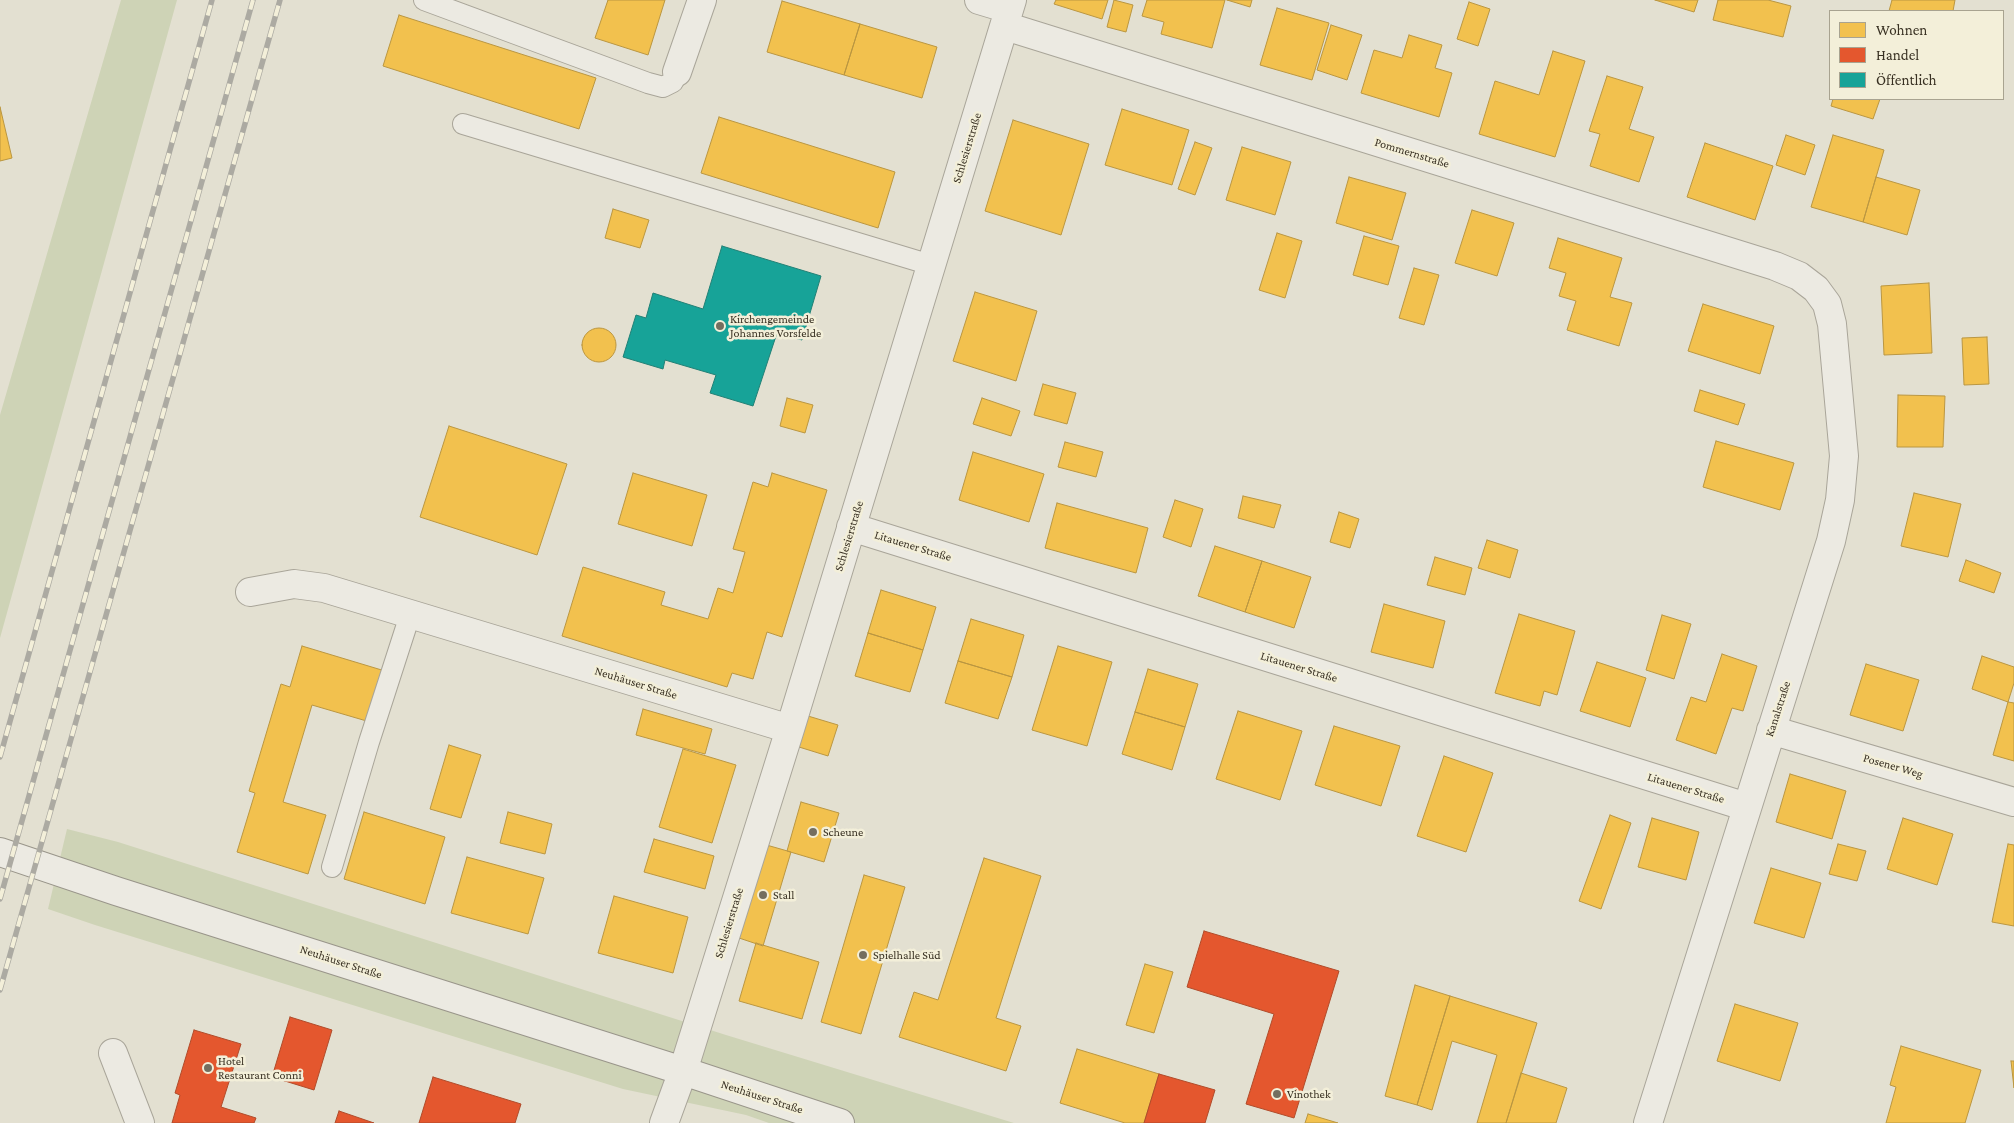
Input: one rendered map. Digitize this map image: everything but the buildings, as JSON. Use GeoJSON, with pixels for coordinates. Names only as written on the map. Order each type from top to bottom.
{"type":"FeatureCollection","features":[{"type":"Feature","properties":{"kind":"street"},"geometry":{"type":"LineString","coordinates":[[677,72],[702,0]]}},
{"type":"Feature","properties":{"kind":"street","name":"Pommernstraße"},"geometry":{"type":"LineString","coordinates":[[979,0],[1009,12],[1775,266],[1799,276],[1816,289]]}},
{"type":"Feature","properties":{"kind":"street","name":"Schlesierstraße"},"geometry":{"type":"LineString","coordinates":[[683,1071],[790,729],[1009,12]]}},
{"type":"Feature","properties":{"kind":"street","name":"Kanalstraße"},"geometry":{"type":"LineString","coordinates":[[1648,1123],[1831,541],[1842,482],[1844,456],[1832,324],[1827,304],[1816,289]]}},
{"type":"Feature","properties":{"kind":"street","name":"Litauener Straße"},"geometry":{"type":"LineString","coordinates":[[851,527],[1747,807]]}},
{"type":"Feature","properties":{"kind":"street","name":"Neuhäuser Straße"},"geometry":{"type":"LineString","coordinates":[[250,592],[294,584],[324,588],[790,729]]}},
{"type":"Feature","properties":{"kind":"street","name":"Posener Weg"},"geometry":{"type":"LineString","coordinates":[[1771,730],[2014,802]]}},
{"type":"Feature","properties":{"kind":"street","name":"Neuhäuser Straße"},"geometry":{"type":"LineString","coordinates":[[0,852],[116,891],[683,1071],[840,1123]]}},
{"type":"Feature","properties":{"kind":"street"},"geometry":{"type":"LineString","coordinates":[[113,1053],[140,1123]]}},
{"type":"Feature","properties":{"kind":"street"},"geometry":{"type":"LineString","coordinates":[[664,1123],[683,1071]]}},
{"type":"Feature","properties":{"kind":"lane"},"geometry":{"type":"LineString","coordinates":[[424,0],[648,83],[663,87],[673,82],[677,72]]}},
{"type":"Feature","properties":{"kind":"lane"},"geometry":{"type":"LineString","coordinates":[[463,124],[931,265]]}},
{"type":"Feature","properties":{"kind":"lane"},"geometry":{"type":"LineString","coordinates":[[332,867],[369,742],[410,615]]}},
{"type":"Feature","properties":{"kind":"green space"},"geometry":{"type":"Polygon","coordinates":[[[121,0],[177,0],[0,638],[0,415],[121,0]]]}},
{"type":"Feature","properties":{"kind":"green space"},"geometry":{"type":"Polygon","coordinates":[[[67,829],[118,842],[726,1035],[1014,1123],[769,1123],[746,1115],[623,1089],[48,909],[67,829]]]}},
{"type":"Feature","properties":{"kind":"railway"},"geometry":{"type":"LineString","coordinates":[[0,757],[212,0]]}},
{"type":"Feature","properties":{"kind":"railway"},"geometry":{"type":"LineString","coordinates":[[0,899],[253,0]]}},
{"type":"Feature","properties":{"kind":"railway"},"geometry":{"type":"LineString","coordinates":[[0,990],[280,0]]}},
{"type":"Feature","properties":{"kind":"place","name":"Kirchengemeinde Johannes Vorsfelde"},"geometry":{"type":"Point","coordinates":[720,326]}},
{"type":"Feature","properties":{"kind":"place","name":"Scheune"},"geometry":{"type":"Point","coordinates":[813,832]}},
{"type":"Feature","properties":{"kind":"place","name":"Stall"},"geometry":{"type":"Point","coordinates":[763,895]}},
{"type":"Feature","properties":{"kind":"place","name":"Spielhalle Süd"},"geometry":{"type":"Point","coordinates":[863,955]}},
{"type":"Feature","properties":{"kind":"place","name":"Hotel Restaurant Conni"},"geometry":{"type":"Point","coordinates":[208,1068]}},
{"type":"Feature","properties":{"kind":"place","name":"Vinothek"},"geometry":{"type":"Point","coordinates":[1277,1094]}}]}
